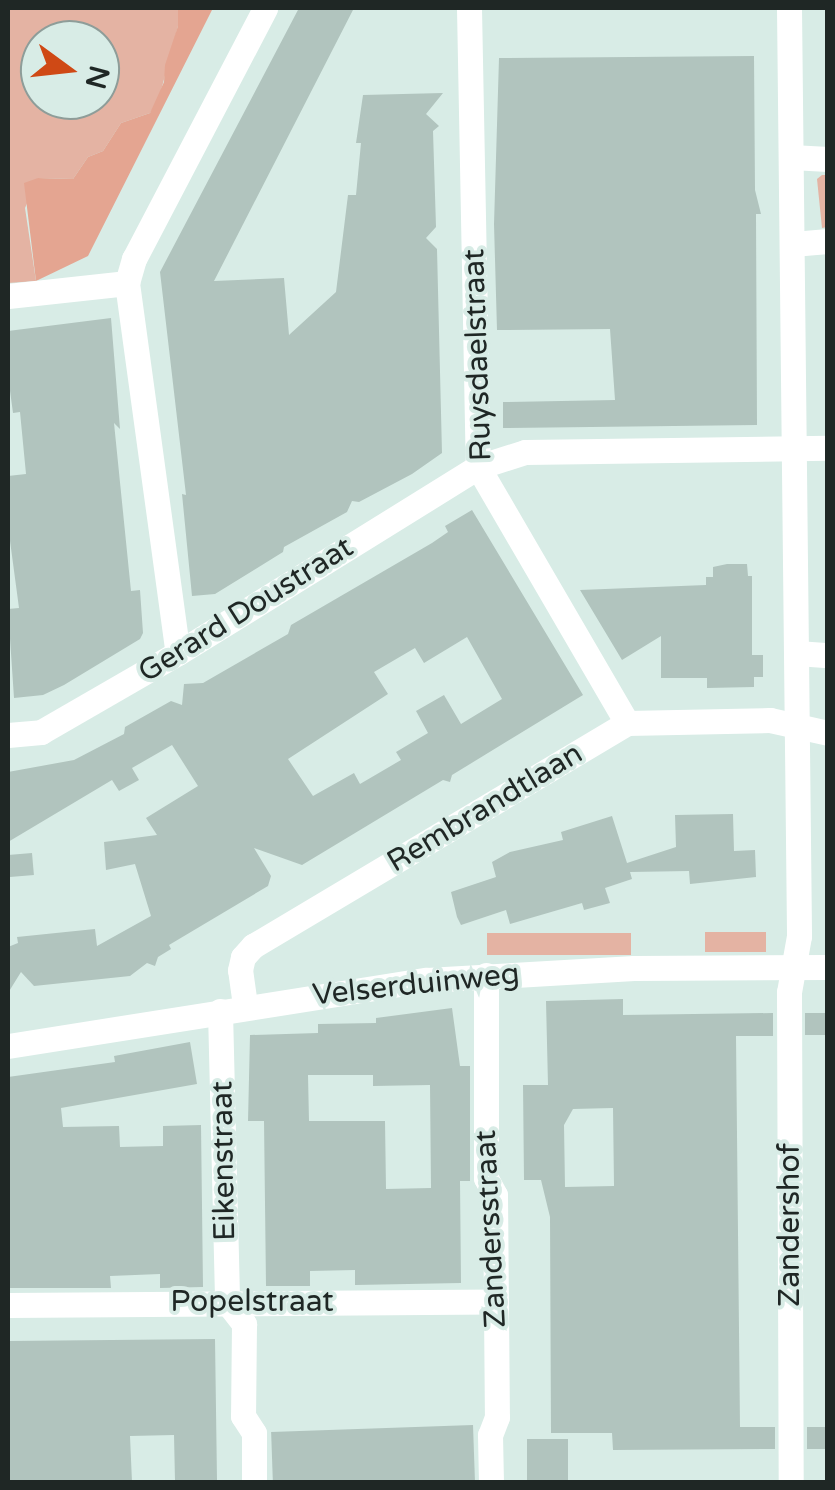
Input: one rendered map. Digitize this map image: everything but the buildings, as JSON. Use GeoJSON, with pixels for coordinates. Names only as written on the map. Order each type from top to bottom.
{"type":"FeatureCollection","features":[{"type":"Feature","properties":{"kind":"street"},"geometry":{"type":"LineString","coordinates":[[178,653],[126,282],[134,259],[265,8]]}},
{"type":"Feature","properties":{"kind":"street","name":"Ruysdaelstraat"},"geometry":{"type":"LineString","coordinates":[[468,8],[478,467],[627,723]]}},
{"type":"Feature","properties":{"kind":"street","name":"Zandershof"},"geometry":{"type":"LineString","coordinates":[[789,8],[799,936],[789,992],[791,1482]]}},
{"type":"Feature","properties":{"kind":"street"},"geometry":{"type":"LineString","coordinates":[[791,157],[828,159]]}},
{"type":"Feature","properties":{"kind":"street"},"geometry":{"type":"LineString","coordinates":[[792,244],[828,240]]}},
{"type":"Feature","properties":{"kind":"street"},"geometry":{"type":"LineString","coordinates":[[8,296],[126,282]]}},
{"type":"Feature","properties":{"kind":"street","name":"Gerard Doustraat"},"geometry":{"type":"LineString","coordinates":[[8,735],[42,732],[178,653],[478,467],[525,452],[828,448]]}},
{"type":"Feature","properties":{"kind":"street"},"geometry":{"type":"LineString","coordinates":[[797,654],[828,655]]}},
{"type":"Feature","properties":{"kind":"street","name":"Rembrandtlaan"},"geometry":{"type":"LineString","coordinates":[[232,1008],[243,957],[253,946],[627,723],[770,720],[828,733]]}},
{"type":"Feature","properties":{"kind":"street","name":"Velserduinweg"},"geometry":{"type":"LineString","coordinates":[[8,1046],[232,1008],[486,975],[634,968],[828,967]]}},
{"type":"Feature","properties":{"kind":"street","name":"Zandersstraat"},"geometry":{"type":"LineString","coordinates":[[486,975],[486,1178],[494,1195],[496,1302],[497,1417],[490,1435],[491,1482]]}},
{"type":"Feature","properties":{"kind":"street","name":"Eikenstraat"},"geometry":{"type":"LineString","coordinates":[[232,1008],[227,1302],[244,1324],[243,1416],[254,1433],[254,1482]]}},
{"type":"Feature","properties":{"kind":"street","name":"Popelstraat"},"geometry":{"type":"LineString","coordinates":[[8,1305],[496,1302]]}},
{"type":"Feature","properties":{"kind":"shaded area"},"geometry":{"type":"Polygon","coordinates":[[[8,8],[178,8],[178,26],[158,102],[150,113],[121,123],[103,151],[88,157],[73,179],[38,178],[25,208],[36,281],[8,283],[8,8]]]}},
{"type":"Feature","properties":{"kind":"shaded area"},"geometry":{"type":"Polygon","coordinates":[[[178,8],[213,8],[88,256],[36,281],[24,183],[38,178],[73,179],[88,157],[103,151],[121,123],[150,113],[164,82],[165,65],[178,26],[178,8]]]}},
{"type":"Feature","properties":{"kind":"shaded area"},"geometry":{"type":"Polygon","coordinates":[[[828,175],[827,227],[822,228],[817,179],[828,175]]]}},
{"type":"Feature","properties":{"kind":"shaded area"},"geometry":{"type":"Polygon","coordinates":[[[705,932],[766,932],[766,952],[705,952],[705,932]]]}},
{"type":"Feature","properties":{"kind":"shaded area"},"geometry":{"type":"Polygon","coordinates":[[[487,933],[631,933],[631,955],[487,955],[487,933]]]}}]}
